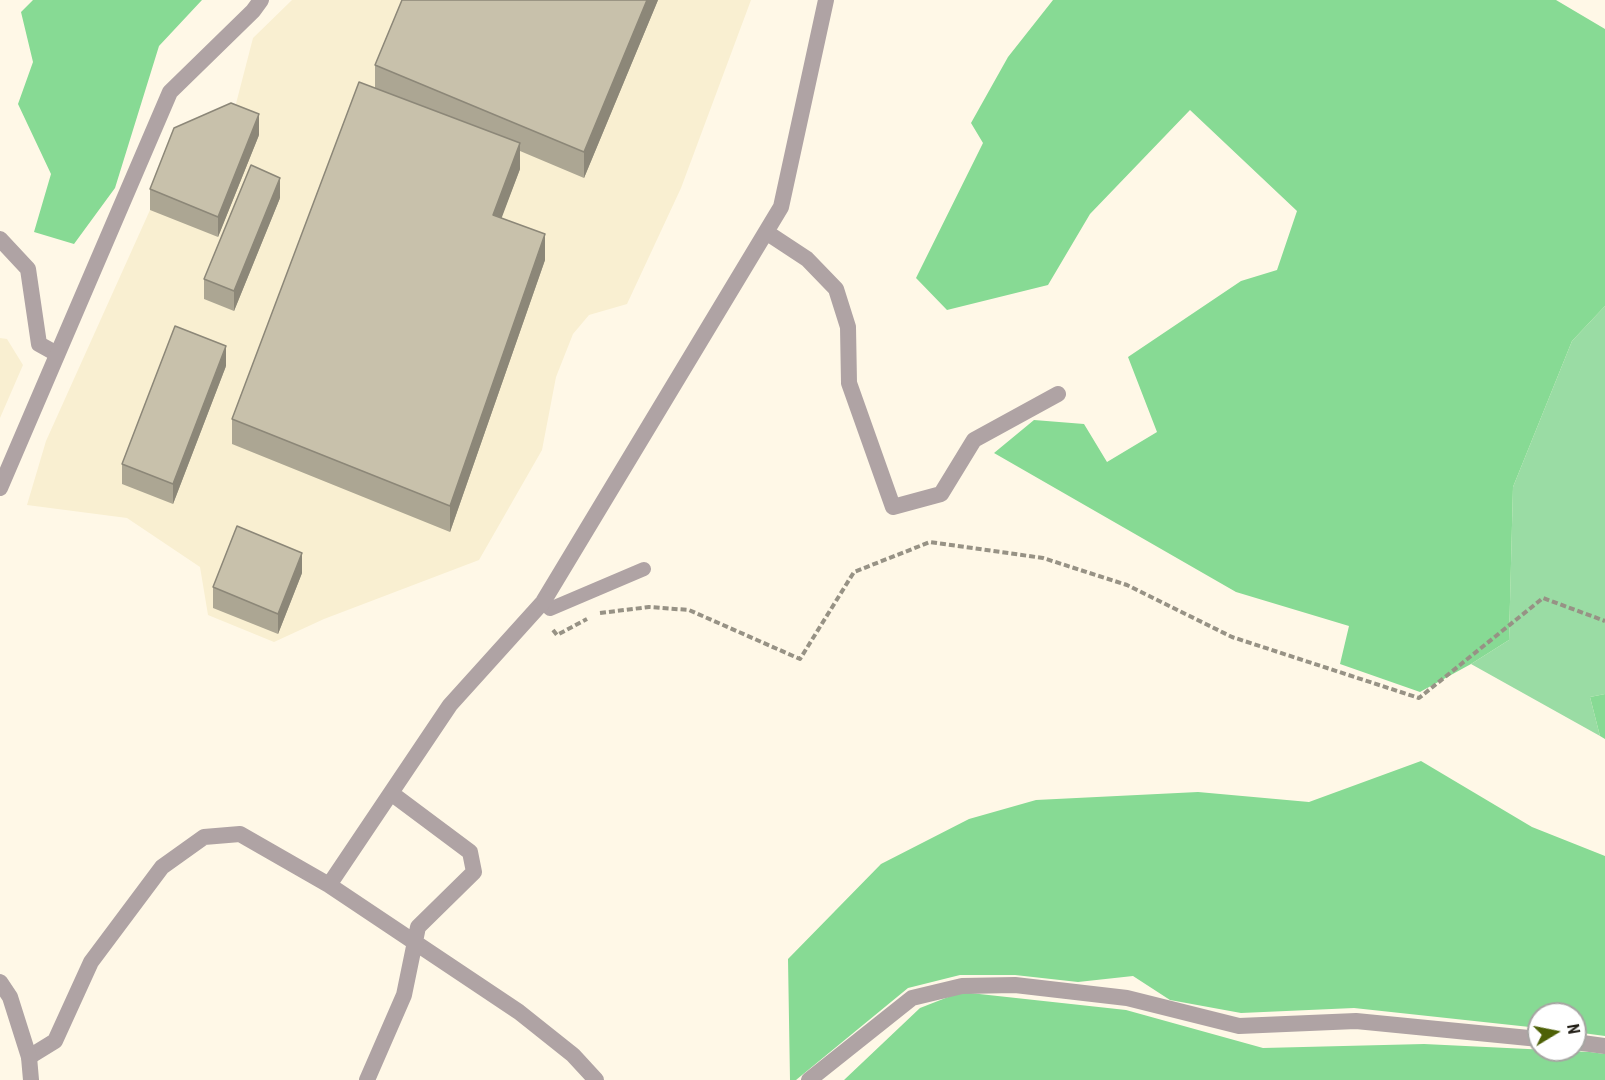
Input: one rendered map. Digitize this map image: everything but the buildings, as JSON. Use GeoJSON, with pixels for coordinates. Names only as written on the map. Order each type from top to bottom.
{"type":"FeatureCollection","features":[{"type":"Feature","properties":{"kind":"street"},"geometry":{"type":"LineString","coordinates":[[0,488],[170,92],[253,11],[261,0]]}},
{"type":"Feature","properties":{"kind":"street"},"geometry":{"type":"LineString","coordinates":[[330,885],[450,705],[546,605],[781,207],[826,0]]}},
{"type":"Feature","properties":{"kind":"street"},"geometry":{"type":"LineString","coordinates":[[766,232],[807,259],[836,289],[848,327],[849,383],[894,507],[941,494],[974,440],[1058,394]]}},
{"type":"Feature","properties":{"kind":"street"},"geometry":{"type":"LineString","coordinates":[[0,239],[28,269],[39,344],[57,354]]}},
{"type":"Feature","properties":{"kind":"street"},"geometry":{"type":"LineString","coordinates":[[367,1080],[404,996],[418,927],[474,872],[470,852],[391,793]]}},
{"type":"Feature","properties":{"kind":"street"},"geometry":{"type":"LineString","coordinates":[[29,1057],[55,1041],[92,962],[162,867],[204,837],[240,834],[330,885],[519,1012],[573,1055],[596,1080]]}},
{"type":"Feature","properties":{"kind":"street"},"geometry":{"type":"LineString","coordinates":[[0,982],[10,997],[29,1057],[31,1080]]}},
{"type":"Feature","properties":{"kind":"street"},"geometry":{"type":"LineString","coordinates":[[809,1080],[912,998],[962,986],[1014,986],[1127,998],[1239,1026],[1356,1021],[1527,1038]]}},
{"type":"Feature","properties":{"kind":"street"},"geometry":{"type":"LineString","coordinates":[[1587,1044],[1605,1046]]}},
{"type":"Feature","properties":{"kind":"lane"},"geometry":{"type":"LineString","coordinates":[[546,605],[644,569]]}},
{"type":"Feature","properties":{"kind":"path"},"geometry":{"type":"LineString","coordinates":[[598,613],[649,607],[689,610],[800,659],[854,572],[930,542],[1042,558],[1074,568],[1127,585],[1232,637],[1419,698],[1543,598],[1605,621]]}},
{"type":"Feature","properties":{"kind":"path"},"geometry":{"type":"LineString","coordinates":[[546,605],[550,626],[557,634],[588,619]]}},
{"type":"Feature","properties":{"kind":"shaded area"},"geometry":{"type":"Polygon","coordinates":[[[292,0],[751,0],[681,188],[627,304],[589,315],[573,334],[556,377],[542,450],[479,560],[324,619],[274,642],[208,615],[200,567],[127,518],[27,505],[46,441],[150,210],[174,148],[231,123],[253,38],[292,0]]]}},
{"type":"Feature","properties":{"kind":"shaded area"},"geometry":{"type":"Polygon","coordinates":[[[0,338],[7,339],[23,365],[0,418],[0,338]]]}},
{"type":"Feature","properties":{"kind":"green space"},"geometry":{"type":"Polygon","coordinates":[[[33,0],[202,0],[159,46],[115,188],[74,244],[34,232],[51,174],[18,104],[33,62],[21,12],[33,0]]]}},
{"type":"Feature","properties":{"kind":"green space"},"geometry":{"type":"Polygon","coordinates":[[[1053,0],[1556,0],[1605,29],[1605,306],[1572,341],[1513,487],[1509,640],[1420,692],[1340,664],[1349,626],[1236,592],[994,453],[1034,420],[1084,424],[1107,462],[1157,432],[1128,357],[1241,281],[1277,270],[1297,211],[1190,110],[1090,214],[1048,285],[947,310],[916,278],[983,143],[971,123],[1008,57],[1053,0]]]}},
{"type":"Feature","properties":{"kind":"green space"},"geometry":{"type":"Polygon","coordinates":[[[1605,306],[1605,694],[1590,697],[1600,736],[1471,664],[1509,640],[1513,487],[1572,341],[1605,306]]]}},
{"type":"Feature","properties":{"kind":"green space"},"geometry":{"type":"Polygon","coordinates":[[[1605,694],[1605,739],[1600,736],[1590,697],[1605,694]]]}},
{"type":"Feature","properties":{"kind":"green space"},"geometry":{"type":"Polygon","coordinates":[[[1421,761],[1532,827],[1605,856],[1605,1036],[1587,1034],[1587,1002],[1527,1002],[1527,1027],[1354,1008],[1241,1013],[1170,1000],[1133,976],[1078,982],[1015,975],[960,975],[908,988],[796,1080],[790,1080],[788,959],[881,864],[969,819],[1036,800],[1198,792],[1309,802],[1421,761]]]}},
{"type":"Feature","properties":{"kind":"green space"},"geometry":{"type":"Polygon","coordinates":[[[961,992],[1126,1010],[1263,1048],[1424,1044],[1527,1049],[1527,1062],[1587,1062],[1587,1052],[1590,1052],[1605,1054],[1605,1080],[844,1080],[920,1008],[961,992]]]}}]}
